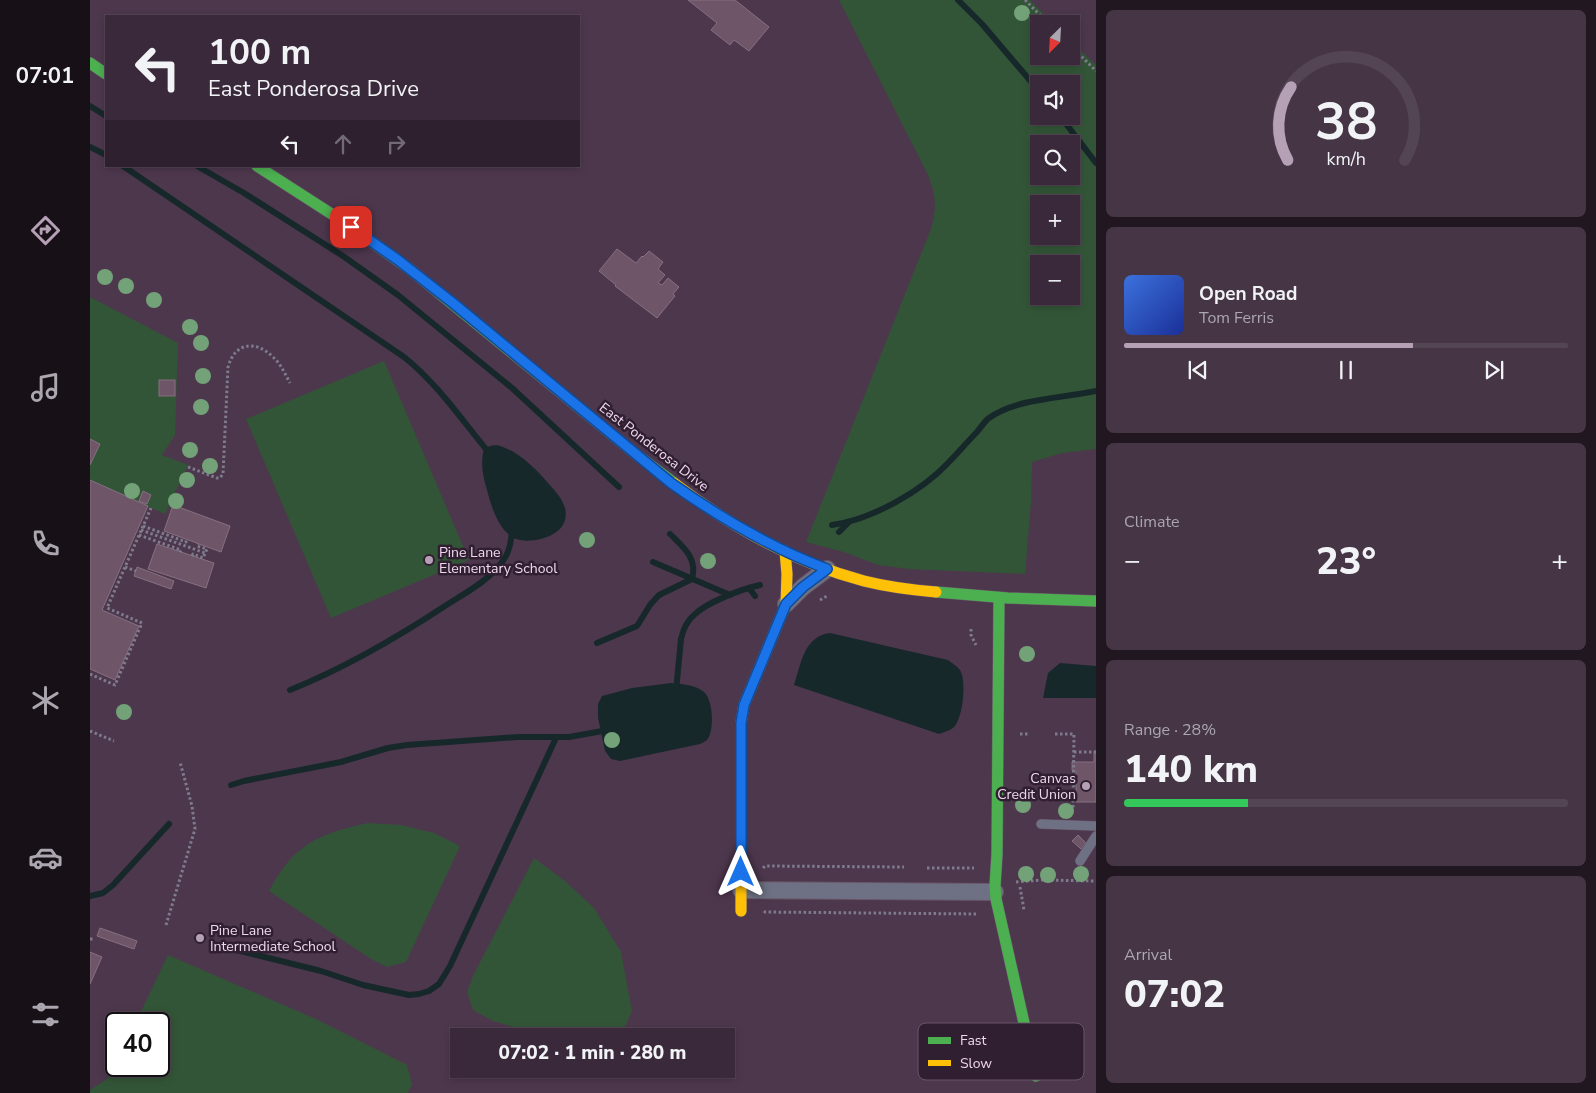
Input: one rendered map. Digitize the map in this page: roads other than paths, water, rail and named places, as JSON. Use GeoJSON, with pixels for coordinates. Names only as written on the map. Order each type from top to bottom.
{"type":"FeatureCollection","features":[{"type":"Feature","properties":{"kind":"street"},"geometry":{"type":"LineString","coordinates":[[90,63],[105,73]]}},
{"type":"Feature","properties":{"kind":"street","name":"East Ponderosa Drive"},"geometry":{"type":"LineString","coordinates":[[259,167],[336,217],[415,273],[666,479],[732,523],[827,569],[861,580],[897,588],[999,598],[1096,601]]}},
{"type":"Feature","properties":{"kind":"street"},"geometry":{"type":"LineString","coordinates":[[741,911],[742,714],[786,604],[787,574],[785,550]]}},
{"type":"Feature","properties":{"kind":"street"},"geometry":{"type":"LineString","coordinates":[[786,604],[803,587],[827,569]]}},
{"type":"Feature","properties":{"kind":"street"},"geometry":{"type":"LineString","coordinates":[[999,598],[995,892],[1024,1023]]}},
{"type":"Feature","properties":{"kind":"street"},"geometry":{"type":"LineString","coordinates":[[741,890],[995,892]]}},
{"type":"Feature","properties":{"kind":"lane"},"geometry":{"type":"LineString","coordinates":[[1041,824],[1096,826]]}},
{"type":"Feature","properties":{"kind":"lane"},"geometry":{"type":"LineString","coordinates":[[1080,861],[1096,836]]}},
{"type":"Feature","properties":{"kind":"waterway"},"geometry":{"type":"LineString","coordinates":[[958,0],[982,24],[1030,80]]}},
{"type":"Feature","properties":{"kind":"waterway"},"geometry":{"type":"LineString","coordinates":[[90,106],[105,115]]}},
{"type":"Feature","properties":{"kind":"waterway"},"geometry":{"type":"LineString","coordinates":[[1067,125],[1096,163]]}},
{"type":"Feature","properties":{"kind":"waterway"},"geometry":{"type":"LineString","coordinates":[[90,147],[105,154]]}},
{"type":"Feature","properties":{"kind":"waterway"},"geometry":{"type":"LineString","coordinates":[[124,167],[404,357],[439,391],[491,455]]}},
{"type":"Feature","properties":{"kind":"waterway"},"geometry":{"type":"LineString","coordinates":[[199,167],[244,193],[343,256],[398,295],[512,388],[619,487]]}},
{"type":"Feature","properties":{"kind":"waterway"},"geometry":{"type":"LineString","coordinates":[[832,525],[879,511],[910,494],[937,473],[988,419],[1000,411],[1041,400],[1096,391]]}},
{"type":"Feature","properties":{"kind":"waterway"},"geometry":{"type":"LineString","coordinates":[[839,532],[848,523]]}},
{"type":"Feature","properties":{"kind":"waterway"},"geometry":{"type":"LineString","coordinates":[[290,690],[331,672],[371,651],[477,586],[505,558],[510,546],[512,530]]}},
{"type":"Feature","properties":{"kind":"waterway"},"geometry":{"type":"LineString","coordinates":[[597,643],[637,626],[650,605],[659,595],[692,579],[693,565],[691,559],[684,548],[670,534]]}},
{"type":"Feature","properties":{"kind":"waterway"},"geometry":{"type":"LineString","coordinates":[[653,562],[730,595]]}},
{"type":"Feature","properties":{"kind":"waterway"},"geometry":{"type":"LineString","coordinates":[[676,691],[681,639],[689,620],[707,605],[760,585]]}},
{"type":"Feature","properties":{"kind":"waterway"},"geometry":{"type":"LineString","coordinates":[[749,588],[755,596]]}},
{"type":"Feature","properties":{"kind":"waterway"},"geometry":{"type":"LineString","coordinates":[[231,785],[341,762],[388,748],[407,745],[518,737],[569,737],[608,730]]}},
{"type":"Feature","properties":{"kind":"waterway"},"geometry":{"type":"LineString","coordinates":[[212,944],[321,971],[363,985],[409,995],[429,991],[439,984],[450,966],[556,738]]}},
{"type":"Feature","properties":{"kind":"waterway"},"geometry":{"type":"LineString","coordinates":[[90,896],[103,893],[113,885],[169,824]]}},
{"type":"Feature","properties":{"kind":"place","name":"Pine Lane Elementary School"},"geometry":{"type":"Point","coordinates":[429,560]}},
{"type":"Feature","properties":{"kind":"place","name":"Canvas Credit Union"},"geometry":{"type":"Point","coordinates":[1086,786]}},
{"type":"Feature","properties":{"kind":"place","name":"Pine Lane Intermediate School"},"geometry":{"type":"Point","coordinates":[200,938]}}]}
